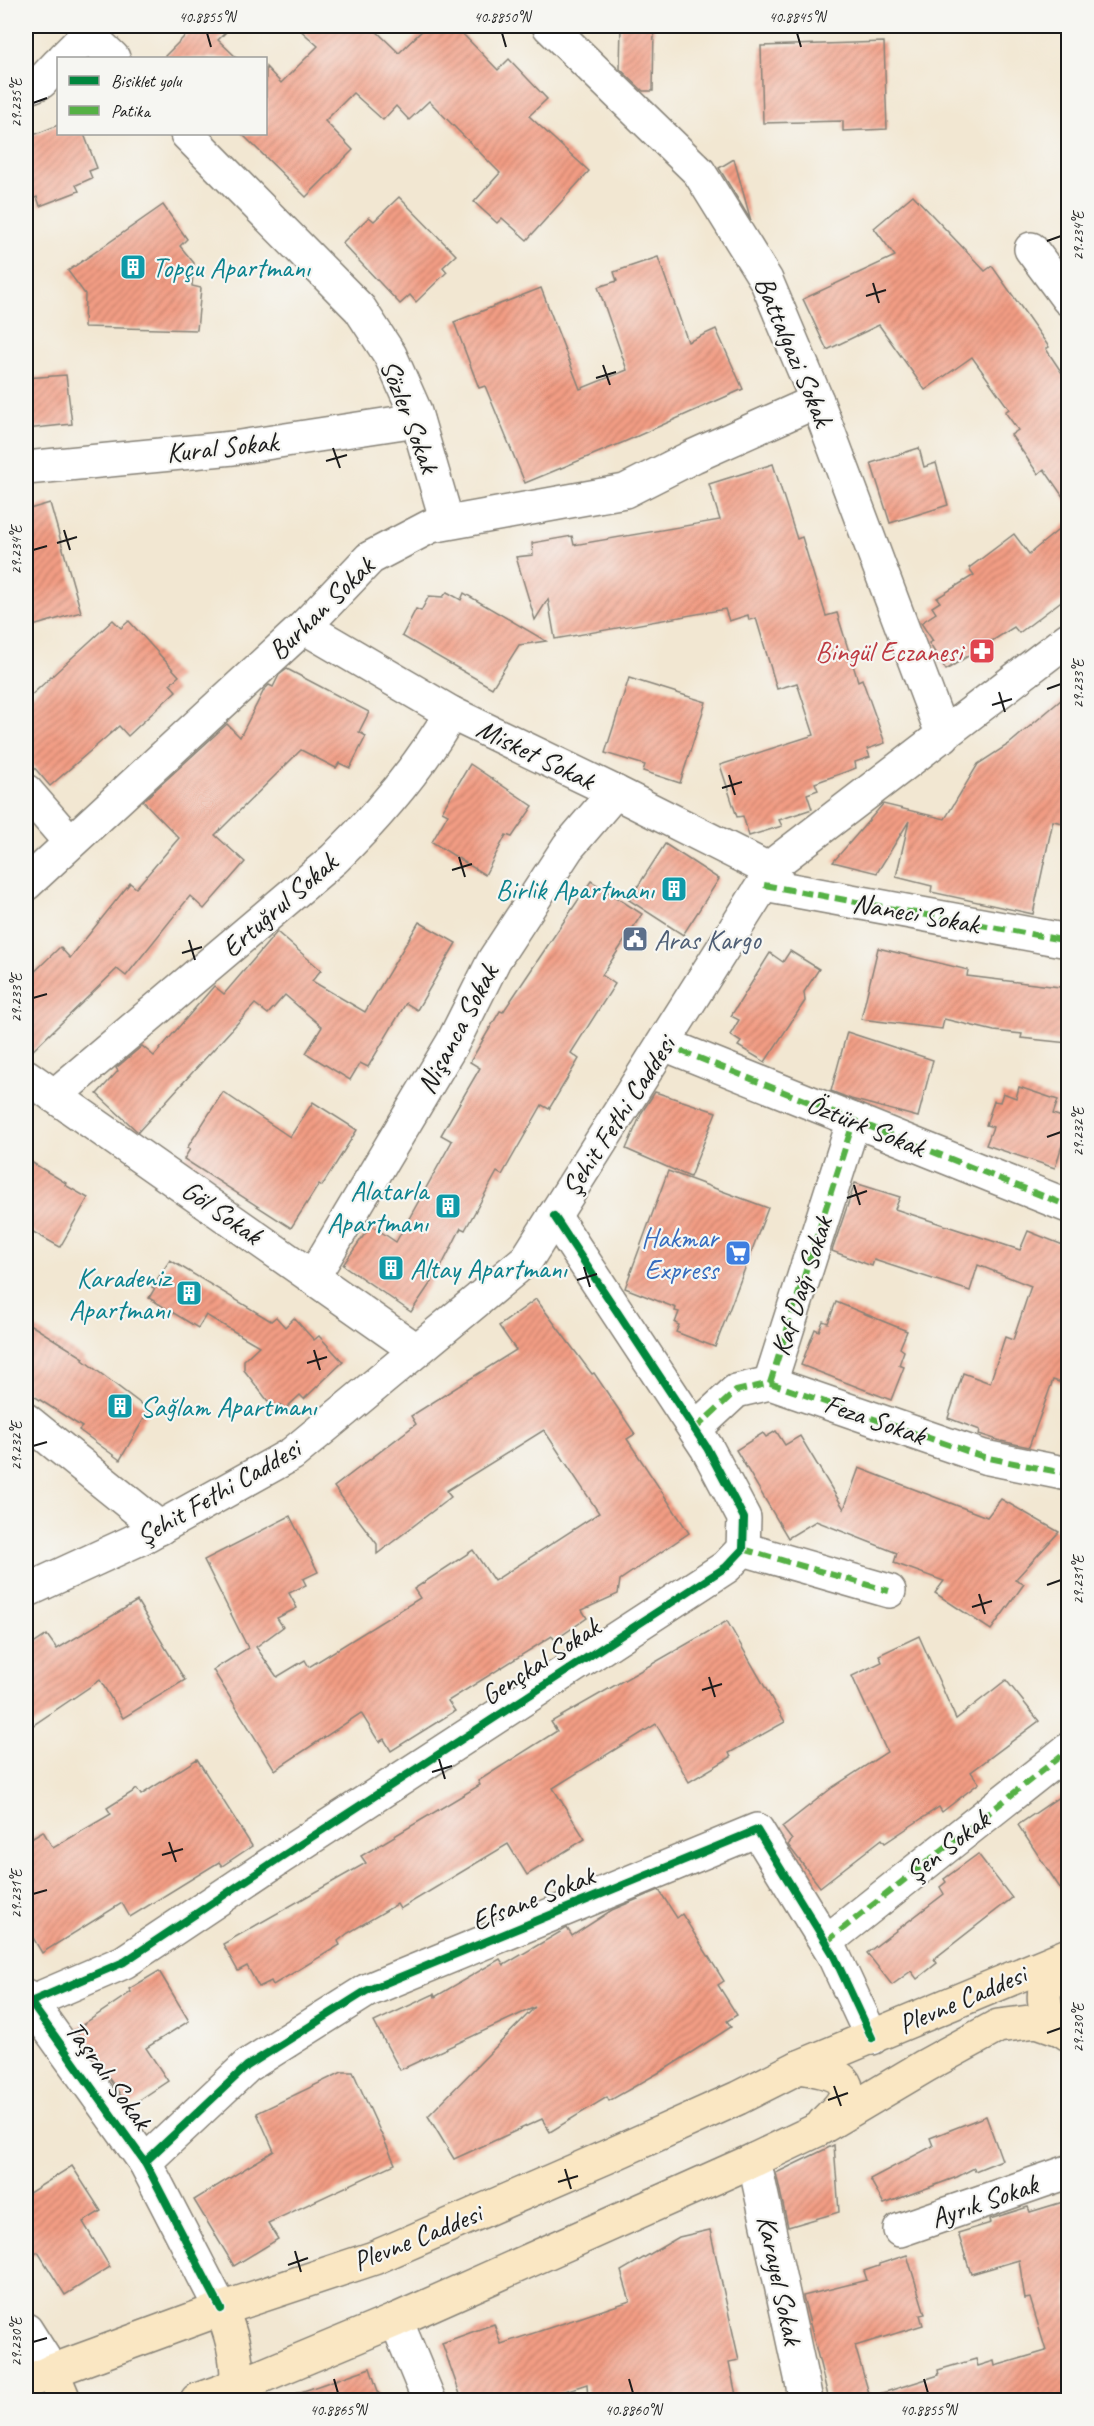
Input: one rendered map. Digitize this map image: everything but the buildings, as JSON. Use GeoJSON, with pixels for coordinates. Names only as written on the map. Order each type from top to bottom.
{"type":"FeatureCollection","features":[{"type":"Feature","properties":{"kind":"main road","name":"Plevne Caddesi"},"geometry":{"type":"LineString","coordinates":[[39,2377],[221,2309],[374,2258],[738,2098],[799,2067],[1064,1957]]}},
{"type":"Feature","properties":{"kind":"main road"},"geometry":{"type":"LineString","coordinates":[[1064,1957],[1050,1971],[1044,1986],[1044,2002],[1050,2017],[1064,2031]]}},
{"type":"Feature","properties":{"kind":"main road","name":"Plevne Caddesi"},"geometry":{"type":"LineString","coordinates":[[197,2400],[396,2320],[754,2160],[819,2129],[998,2026],[1036,2021],[1064,2031]]}},
{"type":"Feature","properties":{"kind":"main road","name":"Plevne Caddesi"},"geometry":{"type":"LineString","coordinates":[[799,2067],[838,2076],[846,2089],[843,2102],[819,2129]]}},
{"type":"Feature","properties":{"kind":"main road"},"geometry":{"type":"LineString","coordinates":[[221,2309],[229,2327],[237,2361],[237,2379],[228,2389]]}},
{"type":"Feature","properties":{"kind":"main road"},"geometry":{"type":"LineString","coordinates":[[39,2377],[64,2400]]}},
{"type":"Feature","properties":{"kind":"street","name":"Battalgazi Sokak"},"geometry":{"type":"LineString","coordinates":[[549,26],[699,172],[766,280],[817,401],[943,736]]}},
{"type":"Feature","properties":{"kind":"street"},"geometry":{"type":"LineString","coordinates":[[65,57],[92,30],[112,57]]}},
{"type":"Feature","properties":{"kind":"street"},"geometry":{"type":"LineString","coordinates":[[26,87],[40,82],[57,65]]}},
{"type":"Feature","properties":{"kind":"street","name":"Sözler Sokak"},"geometry":{"type":"LineString","coordinates":[[188,135],[360,309],[390,356],[417,420],[447,522]]}},
{"type":"Feature","properties":{"kind":"street"},"geometry":{"type":"LineString","coordinates":[[1030,249],[1068,299]]}},
{"type":"Feature","properties":{"kind":"street","name":"Burhan Sokak"},"geometry":{"type":"LineString","coordinates":[[26,884],[304,627],[369,558],[430,526],[625,491],[694,456],[817,401]]}},
{"type":"Feature","properties":{"kind":"street","name":"Kural Sokak"},"geometry":{"type":"LineString","coordinates":[[26,468],[233,448],[417,420]]}},
{"type":"Feature","properties":{"kind":"street","name":"Misket Sokak"},"geometry":{"type":"LineString","coordinates":[[304,627],[451,713],[615,792],[768,878]]}},
{"type":"Feature","properties":{"kind":"street","name":"Şehit Fethi Caddesi"},"geometry":{"type":"LineString","coordinates":[[26,1592],[160,1528],[292,1454],[527,1259],[778,861],[1068,639]]}},
{"type":"Feature","properties":{"kind":"street","name":"Ertuğrul Sokak"},"geometry":{"type":"LineString","coordinates":[[54,1096],[334,859],[370,824],[430,749],[451,713]]}},
{"type":"Feature","properties":{"kind":"street"},"geometry":{"type":"LineString","coordinates":[[26,791],[70,842]]}},
{"type":"Feature","properties":{"kind":"street","name":"Nişanca Sokak"},"geometry":{"type":"LineString","coordinates":[[313,1277],[453,1042],[494,960],[568,848],[615,792]]}},
{"type":"Feature","properties":{"kind":"street","name":"Naneci Sokak"},"geometry":{"type":"LineString","coordinates":[[768,878],[1068,941]]}},
{"type":"Feature","properties":{"kind":"street","name":"Öztürk Sokak"},"geometry":{"type":"LineString","coordinates":[[663,1044],[1068,1206]]}},
{"type":"Feature","properties":{"kind":"street","name":"Göl Sokak"},"geometry":{"type":"LineString","coordinates":[[26,1076],[416,1350]]}},
{"type":"Feature","properties":{"kind":"street","name":"Kaf Dağı Sokak"},"geometry":{"type":"LineString","coordinates":[[770,1383],[854,1120]]}},
{"type":"Feature","properties":{"kind":"street"},"geometry":{"type":"LineString","coordinates":[[554,1216],[695,1429],[744,1518],[743,1549],[889,1591]]}},
{"type":"Feature","properties":{"kind":"street"},"geometry":{"type":"LineString","coordinates":[[695,1429],[736,1391],[770,1383]]}},
{"type":"Feature","properties":{"kind":"street","name":"Feza Sokak"},"geometry":{"type":"LineString","coordinates":[[770,1383],[984,1457],[1068,1474]]}},
{"type":"Feature","properties":{"kind":"street"},"geometry":{"type":"LineString","coordinates":[[26,1420],[160,1528]]}},
{"type":"Feature","properties":{"kind":"street","name":"Gençkal Sokak"},"geometry":{"type":"LineString","coordinates":[[27,2001],[124,1962],[726,1567],[743,1549]]}},
{"type":"Feature","properties":{"kind":"street","name":"Şen Sokak"},"geometry":{"type":"LineString","coordinates":[[826,1942],[1068,1750]]}},
{"type":"Feature","properties":{"kind":"street","name":"Efsane Sokak"},"geometry":{"type":"LineString","coordinates":[[145,2162],[247,2066],[366,1991],[757,1830],[826,1942],[872,2038]]}},
{"type":"Feature","properties":{"kind":"street","name":"Taşralı Sokak"},"geometry":{"type":"LineString","coordinates":[[27,2001],[145,2162],[221,2309]]}},
{"type":"Feature","properties":{"kind":"street","name":"Karayel Sokak"},"geometry":{"type":"LineString","coordinates":[[754,2160],[806,2400]]}},
{"type":"Feature","properties":{"kind":"street","name":"Ayrık Sokak"},"geometry":{"type":"LineString","coordinates":[[900,2230],[1068,2172]]}},
{"type":"Feature","properties":{"kind":"street"},"geometry":{"type":"LineString","coordinates":[[396,2320],[429,2400]]}},
{"type":"Feature","properties":{"kind":"street"},"geometry":{"type":"LineString","coordinates":[[26,2330],[39,2377]]}},
{"type":"Feature","properties":{"kind":"marked path"},"geometry":{"type":"LineString","coordinates":[[764,885],[1068,941]]}},
{"type":"Feature","properties":{"kind":"marked path"},"geometry":{"type":"LineString","coordinates":[[664,1044],[1068,1206]]}},
{"type":"Feature","properties":{"kind":"marked path"},"geometry":{"type":"LineString","coordinates":[[770,1383],[854,1120]]}},
{"type":"Feature","properties":{"kind":"marked path"},"geometry":{"type":"LineString","coordinates":[[695,1429],[736,1391],[770,1383],[984,1457],[1068,1474]]}},
{"type":"Feature","properties":{"kind":"marked path"},"geometry":{"type":"LineString","coordinates":[[743,1549],[889,1591]]}},
{"type":"Feature","properties":{"kind":"marked path"},"geometry":{"type":"LineString","coordinates":[[826,1942],[1068,1750]]}},
{"type":"Feature","properties":{"kind":"cycle path"},"geometry":{"type":"LineString","coordinates":[[26,2004],[124,1962],[726,1567],[743,1549],[744,1518],[707,1448],[554,1216]]}},
{"type":"Feature","properties":{"kind":"cycle path"},"geometry":{"type":"LineString","coordinates":[[145,2162],[247,2066],[366,1991],[757,1830],[833,1954],[872,2038]]}},
{"type":"Feature","properties":{"kind":"cycle path"},"geometry":{"type":"LineString","coordinates":[[26,1996],[145,2162],[221,2309]]}},
{"type":"Feature","properties":{"kind":"place","name":"Topçu Apartmanı"},"geometry":{"type":"Point","coordinates":[133,267]}},
{"type":"Feature","properties":{"kind":"place","name":"Bingül Eczanesi"},"geometry":{"type":"Point","coordinates":[982,651]}},
{"type":"Feature","properties":{"kind":"place","name":"Birlik Apartmanı"},"geometry":{"type":"Point","coordinates":[674,889]}},
{"type":"Feature","properties":{"kind":"place","name":"Aras Kargo"},"geometry":{"type":"Point","coordinates":[635,939]}},
{"type":"Feature","properties":{"kind":"place","name":"Alatarla Apartmanı"},"geometry":{"type":"Point","coordinates":[448,1206]}},
{"type":"Feature","properties":{"kind":"place","name":"Hakmar Express"},"geometry":{"type":"Point","coordinates":[738,1253]}},
{"type":"Feature","properties":{"kind":"place","name":"Altay Apartmanı"},"geometry":{"type":"Point","coordinates":[391,1268]}},
{"type":"Feature","properties":{"kind":"place","name":"Karadeniz Apartmanı"},"geometry":{"type":"Point","coordinates":[189,1293]}},
{"type":"Feature","properties":{"kind":"place","name":"Sağlam Apartmanı"},"geometry":{"type":"Point","coordinates":[120,1406]}}]}
